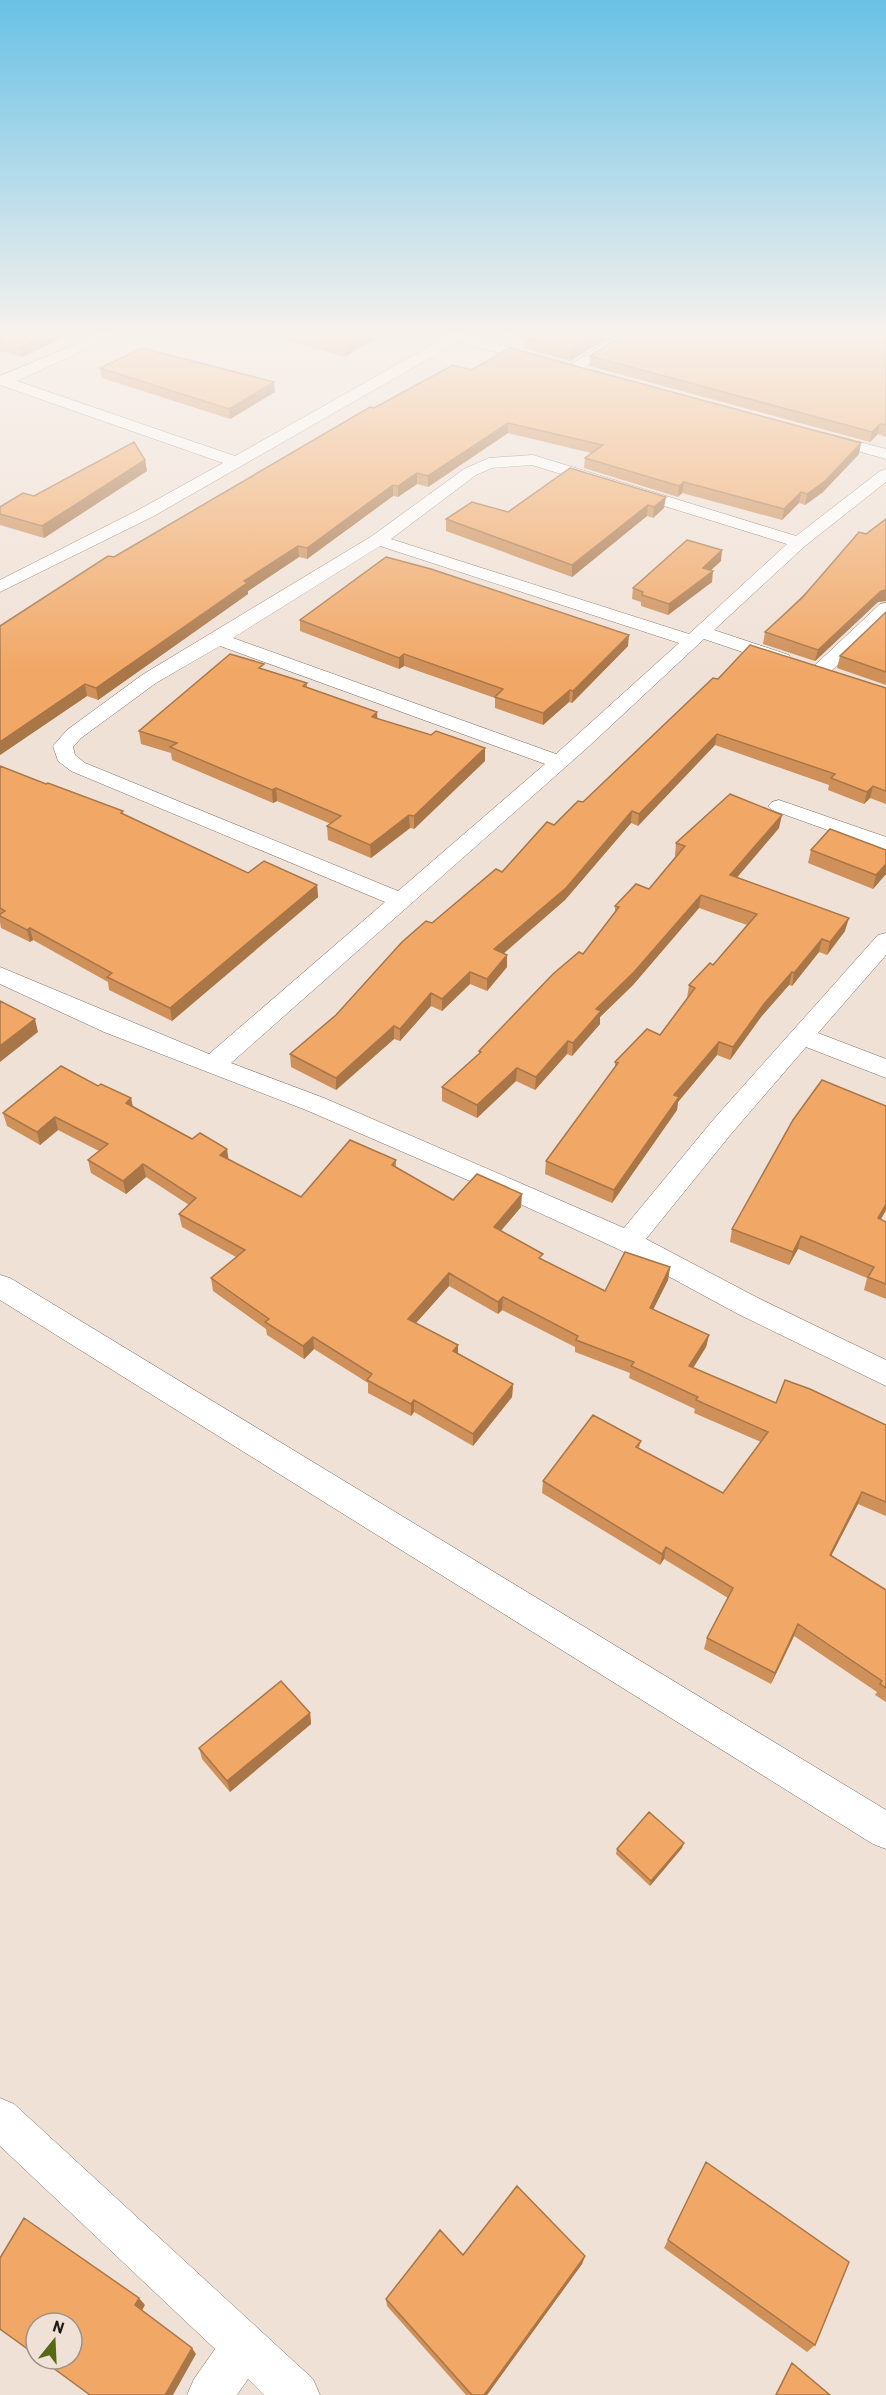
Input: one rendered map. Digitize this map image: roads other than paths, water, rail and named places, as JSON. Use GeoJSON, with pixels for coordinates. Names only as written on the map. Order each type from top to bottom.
{"type":"FeatureCollection","features":[{"type":"Feature","properties":{"kind":"street"},"geometry":{"type":"LineString","coordinates":[[187,445],[234,461]]}},
{"type":"Feature","properties":{"kind":"street"},"geometry":{"type":"LineString","coordinates":[[0,587],[146,513],[263,445]]}},
{"type":"Feature","properties":{"kind":"street"},"geometry":{"type":"LineString","coordinates":[[852,445],[886,454]]}},
{"type":"Feature","properties":{"kind":"street"},"geometry":{"type":"LineString","coordinates":[[401,900],[78,767],[65,757],[63,746],[74,734],[149,679],[378,540],[470,472],[489,462],[508,459],[533,460],[799,542]]}},
{"type":"Feature","properties":{"kind":"street"},"geometry":{"type":"LineString","coordinates":[[212,1065],[558,762],[799,542],[886,474]]}},
{"type":"Feature","properties":{"kind":"street"},"geometry":{"type":"LineString","coordinates":[[378,540],[842,679]]}},
{"type":"Feature","properties":{"kind":"street"},"geometry":{"type":"LineString","coordinates":[[9,566],[26,573]]}},
{"type":"Feature","properties":{"kind":"street"},"geometry":{"type":"LineString","coordinates":[[820,671],[886,608]]}},
{"type":"Feature","properties":{"kind":"street"},"geometry":{"type":"LineString","coordinates":[[218,639],[558,762]]}},
{"type":"Feature","properties":{"kind":"street"},"geometry":{"type":"LineString","coordinates":[[779,806],[886,844]]}},
{"type":"Feature","properties":{"kind":"street"},"geometry":{"type":"LineString","coordinates":[[628,1242],[722,1127],[886,940]]}},
{"type":"Feature","properties":{"kind":"street"},"geometry":{"type":"LineString","coordinates":[[0,975],[113,1026],[315,1104],[628,1242],[748,1306],[886,1374]]}},
{"type":"Feature","properties":{"kind":"street"},"geometry":{"type":"LineString","coordinates":[[803,1036],[886,1069]]}},
{"type":"Feature","properties":{"kind":"street"},"geometry":{"type":"LineString","coordinates":[[0,1286],[886,1831]]}},
{"type":"Feature","properties":{"kind":"street"},"geometry":{"type":"LineString","coordinates":[[0,2118],[297,2395]]}},
{"type":"Feature","properties":{"kind":"street"},"geometry":{"type":"LineString","coordinates":[[210,2395],[244,2346]]}}]}
